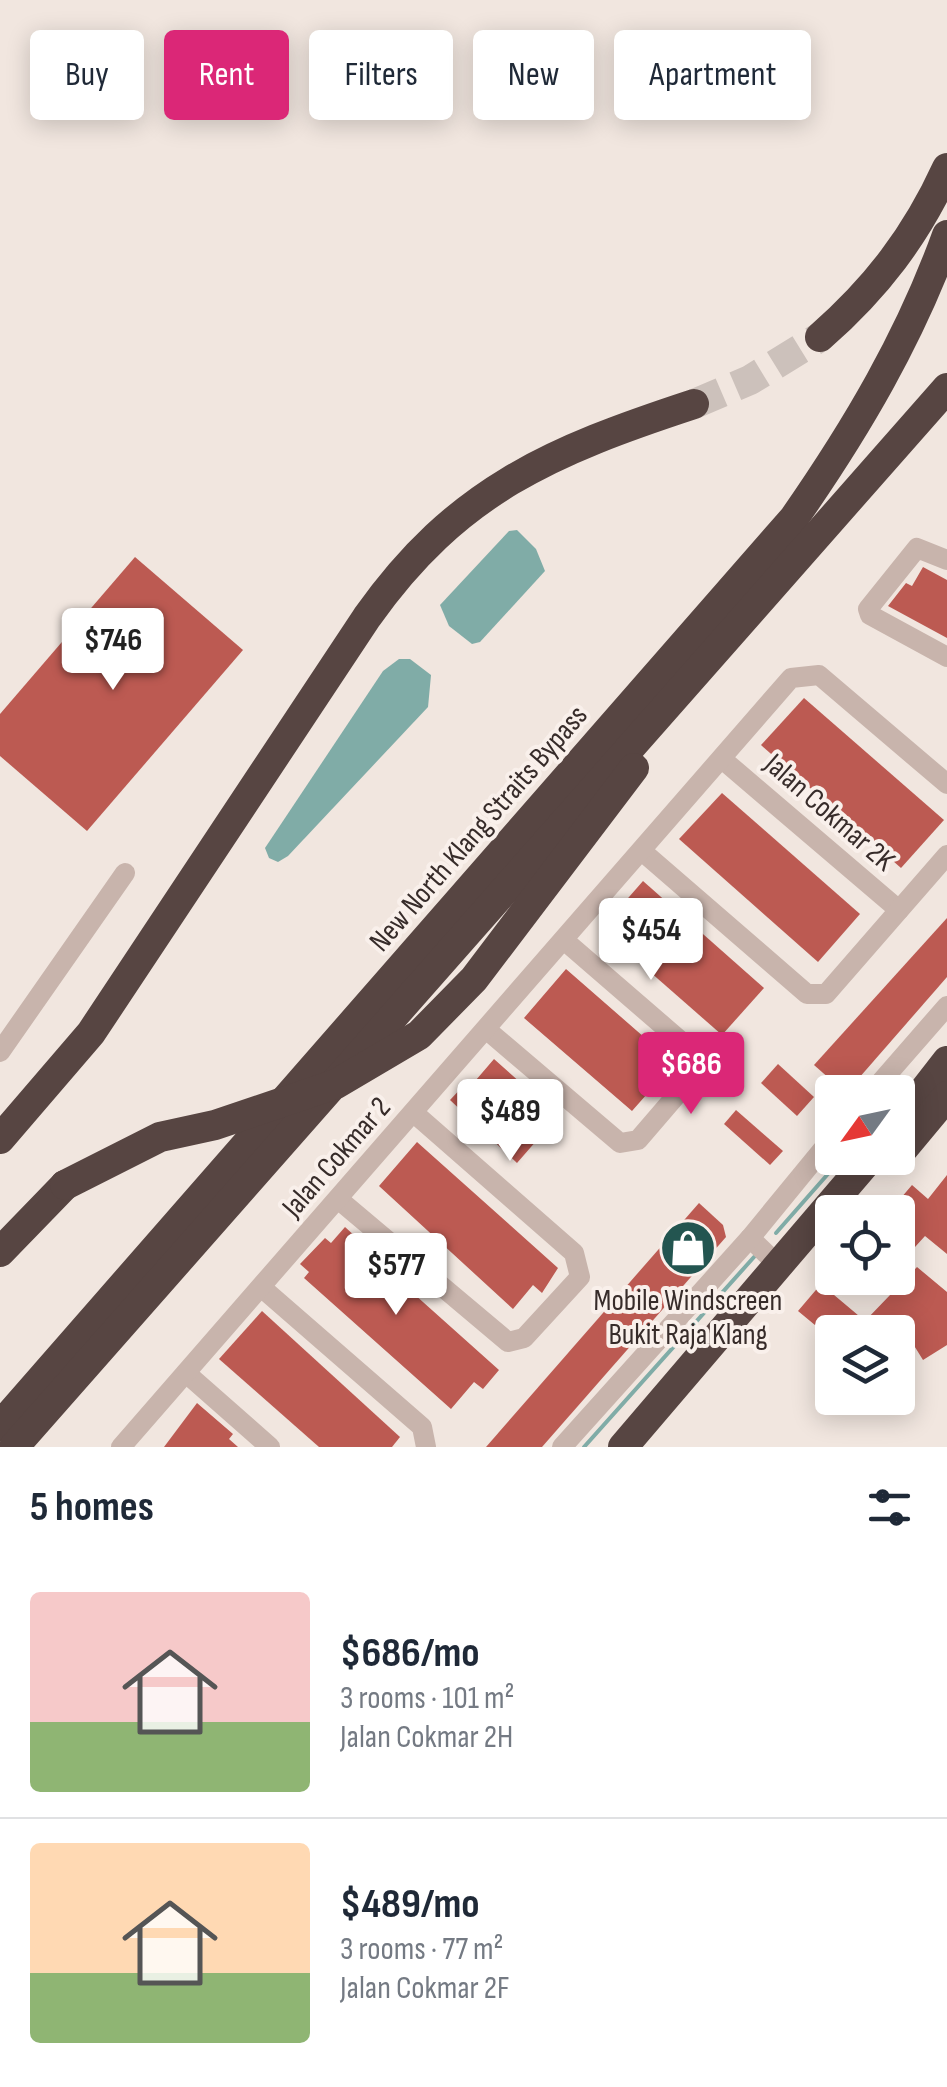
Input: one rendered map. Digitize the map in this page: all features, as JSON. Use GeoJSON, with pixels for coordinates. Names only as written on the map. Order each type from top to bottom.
{"type":"FeatureCollection","features":[{"type":"Feature","properties":{"kind":"highway"},"geometry":{"type":"LineString","coordinates":[[820,336],[873,288],[916,230],[947,168]]}},
{"type":"Feature","properties":{"kind":"highway","name":"New North Klang Straits Bypass"},"geometry":{"type":"LineString","coordinates":[[0,1426],[794,518],[848,441],[899,350],[947,236]]}},
{"type":"Feature","properties":{"kind":"highway","name":"New North Klang Straits Bypass"},"geometry":{"type":"LineString","coordinates":[[14,1447],[947,388]]}},
{"type":"Feature","properties":{"kind":"highway"},"geometry":{"type":"LineString","coordinates":[[0,1139],[91,1033],[367,617],[405,567],[466,508],[534,465],[612,431],[694,404]]}},
{"type":"Feature","properties":{"kind":"highway"},"geometry":{"type":"LineString","coordinates":[[0,1252],[65,1185],[160,1136],[216,1125],[336,1084],[418,1035],[474,979],[689,702],[701,670]]}},
{"type":"Feature","properties":{"kind":"highway"},"geometry":{"type":"LineString","coordinates":[[915,1102],[947,1061]]}},
{"type":"Feature","properties":{"kind":"highway"},"geometry":{"type":"LineString","coordinates":[[915,1134],[947,1096]]}},
{"type":"Feature","properties":{"kind":"highway"},"geometry":{"type":"LineString","coordinates":[[624,1447],[856,1175]]}},
{"type":"Feature","properties":{"kind":"highway"},"geometry":{"type":"LineString","coordinates":[[864,1195],[880,1175]]}},
{"type":"Feature","properties":{"kind":"highway"},"geometry":{"type":"LineString","coordinates":[[651,1447],[815,1253]]}},
{"type":"Feature","properties":{"kind":"street"},"geometry":{"type":"LineString","coordinates":[[947,560],[917,548],[868,609],[870,615],[947,657]]}},
{"type":"Feature","properties":{"kind":"street","name":"Jalan Cokmar 2"},"geometry":{"type":"LineString","coordinates":[[122,1447],[790,678],[819,674],[947,784]]}},
{"type":"Feature","properties":{"kind":"street","name":"Jalan Cokmar 2K"},"geometry":{"type":"LineString","coordinates":[[722,759],[899,910]]}},
{"type":"Feature","properties":{"kind":"street"},"geometry":{"type":"LineString","coordinates":[[642,852],[807,994],[826,994],[947,855]]}},
{"type":"Feature","properties":{"kind":"street"},"geometry":{"type":"LineString","coordinates":[[0,1052],[124,873]]}},
{"type":"Feature","properties":{"kind":"street"},"geometry":{"type":"LineString","coordinates":[[487,1030],[620,1143],[638,1140],[705,1062],[565,941]]}},
{"type":"Feature","properties":{"kind":"street"},"geometry":{"type":"LineString","coordinates":[[887,1075],[947,1006]]}},
{"type":"Feature","properties":{"kind":"street"},"geometry":{"type":"LineString","coordinates":[[338,1199],[508,1342],[524,1338],[580,1277],[574,1253],[414,1114]]}},
{"type":"Feature","properties":{"kind":"street"},"geometry":{"type":"LineString","coordinates":[[562,1447],[750,1238],[815,1159]]}},
{"type":"Feature","properties":{"kind":"street"},"geometry":{"type":"LineString","coordinates":[[750,1238],[778,1266]]}},
{"type":"Feature","properties":{"kind":"street"},"geometry":{"type":"LineString","coordinates":[[261,1287],[424,1437]]}},
{"type":"Feature","properties":{"kind":"street"},"geometry":{"type":"LineString","coordinates":[[186,1373],[270,1447]]}},
{"type":"Feature","properties":{"kind":"water"},"geometry":{"type":"Polygon","coordinates":[[[517,530],[536,549],[545,571],[480,642],[472,644],[449,626],[440,605],[509,531],[517,530]]]}},
{"type":"Feature","properties":{"kind":"water"},"geometry":{"type":"Polygon","coordinates":[[[399,659],[410,659],[431,675],[428,707],[288,856],[278,862],[269,858],[265,848],[383,671],[399,659]]]}},
{"type":"Feature","properties":{"kind":"building"},"geometry":{"type":"Polygon","coordinates":[[[135,557],[243,650],[87,831],[0,756],[0,714],[135,557]]]}},
{"type":"Feature","properties":{"kind":"building"},"geometry":{"type":"Polygon","coordinates":[[[923,567],[947,580],[947,638],[888,606],[906,583],[912,586],[923,567]]]}},
{"type":"Feature","properties":{"kind":"building"},"geometry":{"type":"Polygon","coordinates":[[[804,698],[944,820],[901,868],[761,745],[804,698]]]}},
{"type":"Feature","properties":{"kind":"building"},"geometry":{"type":"Polygon","coordinates":[[[722,793],[860,914],[818,962],[679,839],[722,793]]]}},
{"type":"Feature","properties":{"kind":"building"},"geometry":{"type":"Polygon","coordinates":[[[643,881],[764,988],[722,1035],[601,929],[643,881]]]}},
{"type":"Feature","properties":{"kind":"building"},"geometry":{"type":"Polygon","coordinates":[[[947,918],[947,977],[862,1075],[825,1075],[814,1065],[947,918]]]}},
{"type":"Feature","properties":{"kind":"building"},"geometry":{"type":"Polygon","coordinates":[[[566,969],[668,1058],[641,1090],[647,1094],[632,1111],[524,1018],[566,969]]]}},
{"type":"Feature","properties":{"kind":"building"},"geometry":{"type":"Polygon","coordinates":[[[494,1059],[558,1116],[517,1163],[450,1100],[466,1083],[470,1087],[494,1059]]]}},
{"type":"Feature","properties":{"kind":"building"},"geometry":{"type":"Polygon","coordinates":[[[778,1064],[814,1097],[797,1116],[761,1083],[778,1064]]]}},
{"type":"Feature","properties":{"kind":"building"},"geometry":{"type":"Polygon","coordinates":[[[736,1110],[783,1151],[770,1165],[724,1124],[736,1110]]]}},
{"type":"Feature","properties":{"kind":"building"},"geometry":{"type":"Polygon","coordinates":[[[417,1142],[558,1268],[542,1293],[533,1285],[513,1309],[379,1186],[417,1142]]]}},
{"type":"Feature","properties":{"kind":"building"},"geometry":{"type":"Polygon","coordinates":[[[947,1175],[947,1254],[925,1236],[915,1247],[915,1195],[903,1195],[912,1185],[928,1199],[947,1175]]]}},
{"type":"Feature","properties":{"kind":"building"},"geometry":{"type":"Polygon","coordinates":[[[699,1203],[723,1225],[726,1237],[542,1447],[486,1447],[699,1203]]]}},
{"type":"Feature","properties":{"kind":"building"},"geometry":{"type":"Polygon","coordinates":[[[345,1227],[378,1257],[376,1260],[499,1370],[483,1389],[474,1382],[451,1409],[304,1278],[309,1272],[300,1264],[325,1238],[331,1243],[345,1227]]]}},
{"type":"Feature","properties":{"kind":"building"},"geometry":{"type":"Polygon","coordinates":[[[915,1269],[947,1292],[947,1345],[923,1360],[915,1347],[915,1315],[871,1315],[890,1295],[915,1295],[915,1269]]]}},
{"type":"Feature","properties":{"kind":"building"},"geometry":{"type":"Polygon","coordinates":[[[815,1291],[815,1295],[834,1295],[858,1315],[815,1315],[815,1325],[798,1311],[815,1291]]]}},
{"type":"Feature","properties":{"kind":"building"},"geometry":{"type":"Polygon","coordinates":[[[262,1311],[400,1437],[392,1447],[319,1447],[219,1359],[262,1311]]]}},
{"type":"Feature","properties":{"kind":"building"},"geometry":{"type":"Polygon","coordinates":[[[197,1403],[233,1434],[229,1439],[238,1447],[164,1447],[197,1403]]]}},
{"type":"Feature","properties":{"kind":"waterway"},"geometry":{"type":"LineString","coordinates":[[776,1233],[827,1175]]}},
{"type":"Feature","properties":{"kind":"waterway"},"geometry":{"type":"LineString","coordinates":[[584,1447],[754,1257]]}},
{"type":"Feature","properties":{"kind":"tunnel"},"geometry":{"type":"LineString","coordinates":[[694,404],[750,380],[820,337]]}},
{"type":"Feature","properties":{"kind":"place","name":"Mobile Windscreen Bukit Raja Klang"},"geometry":{"type":"Point","coordinates":[688,1248]}}]}
